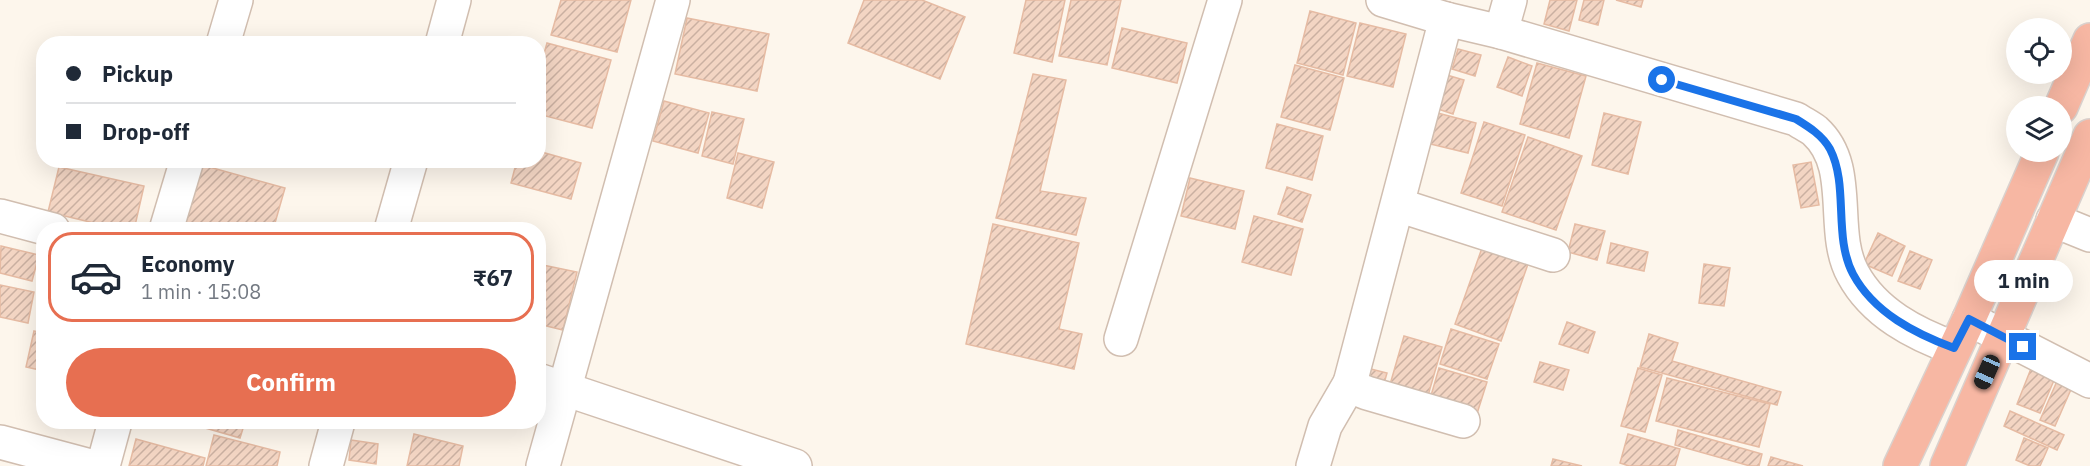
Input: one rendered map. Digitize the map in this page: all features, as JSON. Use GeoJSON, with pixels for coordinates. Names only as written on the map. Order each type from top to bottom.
{"type":"FeatureCollection","features":[{"type":"Feature","properties":{"kind":"highway"},"geometry":{"type":"LineString","coordinates":[[2066,96],[2090,40]]}},
{"type":"Feature","properties":{"kind":"highway"},"geometry":{"type":"LineString","coordinates":[[1947,466],[2090,136]]}},
{"type":"Feature","properties":{"kind":"highway"},"geometry":{"type":"LineString","coordinates":[[1900,466],[1969,319],[2038,162]]}},
{"type":"Feature","properties":{"kind":"street"},"geometry":{"type":"LineString","coordinates":[[225,36],[236,0]]}},
{"type":"Feature","properties":{"kind":"street"},"geometry":{"type":"LineString","coordinates":[[444,36],[454,0]]}},
{"type":"Feature","properties":{"kind":"street"},"geometry":{"type":"LineString","coordinates":[[543,466],[551,384],[673,0]]}},
{"type":"Feature","properties":{"kind":"street"},"geometry":{"type":"LineString","coordinates":[[1121,339],[1225,0]]}},
{"type":"Feature","properties":{"kind":"street"},"geometry":{"type":"LineString","coordinates":[[1383,0],[1446,19],[1501,32],[1796,119],[1815,131],[1830,149],[1837,172],[1844,246],[1853,274],[1868,295],[1888,314],[1921,336],[1954,348]]}},
{"type":"Feature","properties":{"kind":"street"},"geometry":{"type":"LineString","coordinates":[[1501,32],[1510,0]]}},
{"type":"Feature","properties":{"kind":"street"},"geometry":{"type":"LineString","coordinates":[[1313,466],[1325,426],[1350,383],[1446,19]]}},
{"type":"Feature","properties":{"kind":"street"},"geometry":{"type":"LineString","coordinates":[[168,222],[185,168]]}},
{"type":"Feature","properties":{"kind":"street"},"geometry":{"type":"LineString","coordinates":[[393,222],[409,168]]}},
{"type":"Feature","properties":{"kind":"street"},"geometry":{"type":"LineString","coordinates":[[1398,205],[1554,255]]}},
{"type":"Feature","properties":{"kind":"street"},"geometry":{"type":"LineString","coordinates":[[0,216],[36,226]]}},
{"type":"Feature","properties":{"kind":"street"},"geometry":{"type":"LineString","coordinates":[[2053,220],[2090,235]]}},
{"type":"Feature","properties":{"kind":"street"},"geometry":{"type":"LineString","coordinates":[[1969,319],[2090,381]]}},
{"type":"Feature","properties":{"kind":"street"},"geometry":{"type":"LineString","coordinates":[[1350,383],[1367,393],[1464,421]]}},
{"type":"Feature","properties":{"kind":"street"},"geometry":{"type":"LineString","coordinates":[[551,384],[795,466]]}},
{"type":"Feature","properties":{"kind":"street"},"geometry":{"type":"LineString","coordinates":[[103,466],[113,429]]}},
{"type":"Feature","properties":{"kind":"street"},"geometry":{"type":"LineString","coordinates":[[326,466],[336,429]]}},
{"type":"Feature","properties":{"kind":"street"},"geometry":{"type":"LineString","coordinates":[[0,442],[90,466]]}},
{"type":"Feature","properties":{"kind":"building"},"geometry":{"type":"Polygon","coordinates":[[[561,0],[631,0],[617,52],[551,35],[561,0]]]}},
{"type":"Feature","properties":{"kind":"building"},"geometry":{"type":"Polygon","coordinates":[[[864,0],[922,0],[965,17],[940,79],[848,43],[864,0]]]}},
{"type":"Feature","properties":{"kind":"building"},"geometry":{"type":"Polygon","coordinates":[[[1026,0],[1065,0],[1052,62],[1014,53],[1026,0]]]}},
{"type":"Feature","properties":{"kind":"building"},"geometry":{"type":"Polygon","coordinates":[[[1071,0],[1121,0],[1107,65],[1059,56],[1071,0]]]}},
{"type":"Feature","properties":{"kind":"building"},"geometry":{"type":"Polygon","coordinates":[[[1550,0],[1577,0],[1569,31],[1544,24],[1550,0]]]}},
{"type":"Feature","properties":{"kind":"building"},"geometry":{"type":"Polygon","coordinates":[[[1584,0],[1604,0],[1598,25],[1579,20],[1584,0]]]}},
{"type":"Feature","properties":{"kind":"building"},"geometry":{"type":"Polygon","coordinates":[[[1616,0],[1643,0],[1641,7],[1616,0]]]}},
{"type":"Feature","properties":{"kind":"building"},"geometry":{"type":"Polygon","coordinates":[[[1310,11],[1356,23],[1343,75],[1297,63],[1310,11]]]}},
{"type":"Feature","properties":{"kind":"building"},"geometry":{"type":"Polygon","coordinates":[[[687,18],[769,34],[757,91],[675,74],[687,18]]]}},
{"type":"Feature","properties":{"kind":"building"},"geometry":{"type":"Polygon","coordinates":[[[1360,23],[1406,34],[1393,87],[1347,76],[1360,23]]]}},
{"type":"Feature","properties":{"kind":"building"},"geometry":{"type":"Polygon","coordinates":[[[1122,28],[1187,43],[1177,83],[1112,68],[1122,28]]]}},
{"type":"Feature","properties":{"kind":"building"},"geometry":{"type":"Polygon","coordinates":[[[547,43],[611,60],[592,128],[546,116],[547,43]]]}},
{"type":"Feature","properties":{"kind":"building"},"geometry":{"type":"Polygon","coordinates":[[[1458,49],[1481,55],[1475,76],[1452,69],[1458,49]]]}},
{"type":"Feature","properties":{"kind":"building"},"geometry":{"type":"Polygon","coordinates":[[[1508,57],[1532,66],[1522,96],[1497,87],[1508,57]]]}},
{"type":"Feature","properties":{"kind":"building"},"geometry":{"type":"Polygon","coordinates":[[[1537,63],[1586,76],[1569,138],[1520,124],[1537,63]]]}},
{"type":"Feature","properties":{"kind":"building"},"geometry":{"type":"Polygon","coordinates":[[[1295,65],[1344,78],[1330,130],[1281,117],[1295,65]]]}},
{"type":"Feature","properties":{"kind":"building"},"geometry":{"type":"Polygon","coordinates":[[[1440,73],[1464,80],[1453,114],[1429,106],[1440,73]]]}},
{"type":"Feature","properties":{"kind":"building"},"geometry":{"type":"Polygon","coordinates":[[[1033,74],[1066,80],[1040,191],[1086,198],[1076,235],[996,218],[1033,74]]]}},
{"type":"Feature","properties":{"kind":"building"},"geometry":{"type":"Polygon","coordinates":[[[664,101],[709,113],[698,153],[653,141],[664,101]]]}},
{"type":"Feature","properties":{"kind":"building"},"geometry":{"type":"Polygon","coordinates":[[[1430,111],[1476,123],[1468,153],[1422,142],[1430,111]]]}},
{"type":"Feature","properties":{"kind":"building"},"geometry":{"type":"Polygon","coordinates":[[[712,112],[744,119],[733,164],[702,156],[712,112]]]}},
{"type":"Feature","properties":{"kind":"building"},"geometry":{"type":"Polygon","coordinates":[[[1604,113],[1641,122],[1628,174],[1592,165],[1604,113]]]}},
{"type":"Feature","properties":{"kind":"building"},"geometry":{"type":"Polygon","coordinates":[[[1484,122],[1525,135],[1502,206],[1461,193],[1484,122]]]}},
{"type":"Feature","properties":{"kind":"building"},"geometry":{"type":"Polygon","coordinates":[[[1277,124],[1323,136],[1312,180],[1266,168],[1277,124]]]}},
{"type":"Feature","properties":{"kind":"building"},"geometry":{"type":"Polygon","coordinates":[[[1528,137],[1582,156],[1556,230],[1502,212],[1528,137]]]}},
{"type":"Feature","properties":{"kind":"building"},"geometry":{"type":"Polygon","coordinates":[[[546,153],[581,163],[571,199],[511,183],[515,168],[546,168],[546,153]]]}},
{"type":"Feature","properties":{"kind":"building"},"geometry":{"type":"Polygon","coordinates":[[[738,153],[774,162],[762,208],[727,198],[738,153]]]}},
{"type":"Feature","properties":{"kind":"building"},"geometry":{"type":"Polygon","coordinates":[[[1811,162],[1819,205],[1801,208],[1793,165],[1811,162]]]}},
{"type":"Feature","properties":{"kind":"building"},"geometry":{"type":"Polygon","coordinates":[[[59,168],[144,186],[136,222],[90,222],[48,212],[59,168]]]}},
{"type":"Feature","properties":{"kind":"building"},"geometry":{"type":"Polygon","coordinates":[[[201,168],[213,168],[285,188],[275,222],[185,222],[201,168]]]}},
{"type":"Feature","properties":{"kind":"building"},"geometry":{"type":"Polygon","coordinates":[[[1190,178],[1244,191],[1235,229],[1181,216],[1190,178]]]}},
{"type":"Feature","properties":{"kind":"building"},"geometry":{"type":"Polygon","coordinates":[[[1287,187],[1311,195],[1302,222],[1278,214],[1287,187]]]}},
{"type":"Feature","properties":{"kind":"building"},"geometry":{"type":"Polygon","coordinates":[[[1254,216],[1303,229],[1291,275],[1242,262],[1254,216]]]}},
{"type":"Feature","properties":{"kind":"building"},"geometry":{"type":"Polygon","coordinates":[[[993,224],[1079,243],[1059,329],[1082,334],[1074,369],[966,344],[993,224]]]}},
{"type":"Feature","properties":{"kind":"building"},"geometry":{"type":"Polygon","coordinates":[[[1575,224],[1605,231],[1597,260],[1568,252],[1575,224]]]}},
{"type":"Feature","properties":{"kind":"building"},"geometry":{"type":"Polygon","coordinates":[[[1878,233],[1905,246],[1892,276],[1864,264],[1878,233]]]}},
{"type":"Feature","properties":{"kind":"building"},"geometry":{"type":"Polygon","coordinates":[[[1611,243],[1648,252],[1644,271],[1607,263],[1611,243]]]}},
{"type":"Feature","properties":{"kind":"building"},"geometry":{"type":"Polygon","coordinates":[[[1,246],[36,254],[32,281],[0,273],[1,246]]]}},
{"type":"Feature","properties":{"kind":"building"},"geometry":{"type":"Polygon","coordinates":[[[1482,248],[1528,264],[1501,341],[1455,324],[1482,248]]]}},
{"type":"Feature","properties":{"kind":"building"},"geometry":{"type":"Polygon","coordinates":[[[1910,251],[1932,260],[1920,289],[1898,281],[1910,251]]]}},
{"type":"Feature","properties":{"kind":"building"},"geometry":{"type":"Polygon","coordinates":[[[1704,264],[1730,268],[1724,306],[1699,303],[1704,264]]]}},
{"type":"Feature","properties":{"kind":"building"},"geometry":{"type":"Polygon","coordinates":[[[546,266],[577,272],[563,330],[546,326],[546,266]]]}},
{"type":"Feature","properties":{"kind":"building"},"geometry":{"type":"Polygon","coordinates":[[[0,285],[34,292],[28,323],[0,317],[0,285]]]}},
{"type":"Feature","properties":{"kind":"building"},"geometry":{"type":"Polygon","coordinates":[[[1567,322],[1595,332],[1588,353],[1559,344],[1567,322]]]}},
{"type":"Feature","properties":{"kind":"building"},"geometry":{"type":"Polygon","coordinates":[[[1451,329],[1499,344],[1487,379],[1440,364],[1451,329]]]}},
{"type":"Feature","properties":{"kind":"building"},"geometry":{"type":"Polygon","coordinates":[[[34,331],[36,331],[36,369],[26,367],[34,331]]]}},
{"type":"Feature","properties":{"kind":"building"},"geometry":{"type":"Polygon","coordinates":[[[1649,334],[1678,343],[1672,361],[1781,392],[1777,405],[1640,367],[1649,334]]]}},
{"type":"Feature","properties":{"kind":"building"},"geometry":{"type":"Polygon","coordinates":[[[1404,336],[1442,347],[1427,399],[1389,388],[1404,336]]]}},
{"type":"Feature","properties":{"kind":"building"},"geometry":{"type":"Polygon","coordinates":[[[2034,361],[2058,371],[2040,413],[2017,404],[2034,361]]]}},
{"type":"Feature","properties":{"kind":"building"},"geometry":{"type":"Polygon","coordinates":[[[1540,362],[1569,370],[1563,390],[1534,382],[1540,362]]]}},
{"type":"Feature","properties":{"kind":"building"},"geometry":{"type":"Polygon","coordinates":[[[1359,366],[1387,373],[1383,387],[1355,380],[1359,366]]]}},
{"type":"Feature","properties":{"kind":"building"},"geometry":{"type":"Polygon","coordinates":[[[1439,368],[1487,382],[1475,420],[1428,406],[1439,368]]]}},
{"type":"Feature","properties":{"kind":"building"},"geometry":{"type":"Polygon","coordinates":[[[1638,368],[1662,375],[1645,432],[1621,426],[1638,368]]]}},
{"type":"Feature","properties":{"kind":"building"},"geometry":{"type":"Polygon","coordinates":[[[2061,372],[2076,378],[2055,426],[2040,420],[2061,372]]]}},
{"type":"Feature","properties":{"kind":"building"},"geometry":{"type":"Polygon","coordinates":[[[1667,378],[1770,404],[1759,447],[1656,421],[1667,378]]]}},
{"type":"Feature","properties":{"kind":"building"},"geometry":{"type":"Polygon","coordinates":[[[2010,411],[2064,435],[2057,450],[2004,426],[2010,411]]]}},
{"type":"Feature","properties":{"kind":"building"},"geometry":{"type":"Polygon","coordinates":[[[208,429],[243,429],[240,438],[208,429]]]}},
{"type":"Feature","properties":{"kind":"building"},"geometry":{"type":"Polygon","coordinates":[[[1678,430],[1762,454],[1759,466],[1750,466],[1675,445],[1678,430]]]}},
{"type":"Feature","properties":{"kind":"building"},"geometry":{"type":"Polygon","coordinates":[[[414,434],[463,446],[459,466],[407,466],[414,434]]]}},
{"type":"Feature","properties":{"kind":"building"},"geometry":{"type":"Polygon","coordinates":[[[1628,434],[1680,449],[1675,466],[1629,466],[1620,463],[1628,434]]]}},
{"type":"Feature","properties":{"kind":"building"},"geometry":{"type":"Polygon","coordinates":[[[214,435],[280,452],[277,466],[206,466],[214,435]]]}},
{"type":"Feature","properties":{"kind":"building"},"geometry":{"type":"Polygon","coordinates":[[[2024,438],[2048,448],[2040,466],[2030,466],[2016,460],[2024,438]]]}},
{"type":"Feature","properties":{"kind":"building"},"geometry":{"type":"Polygon","coordinates":[[[136,439],[205,458],[203,466],[129,466],[136,439]]]}},
{"type":"Feature","properties":{"kind":"building"},"geometry":{"type":"Polygon","coordinates":[[[351,440],[378,444],[376,464],[349,460],[351,440]]]}},
{"type":"Feature","properties":{"kind":"building"},"geometry":{"type":"Polygon","coordinates":[[[1771,457],[1803,466],[1768,466],[1771,457]]]}},
{"type":"Feature","properties":{"kind":"building"},"geometry":{"type":"Polygon","coordinates":[[[1553,459],[1582,466],[1551,466],[1553,459]]]}},
{"type":"Feature","properties":{"kind":"route"},"geometry":{"type":"LineString","coordinates":[[1662,80],[1796,119],[1815,131],[1830,149],[1837,172],[1844,246],[1853,274],[1868,295],[1888,314],[1921,336],[1954,348],[1969,319],[2023,347]]}}]}
